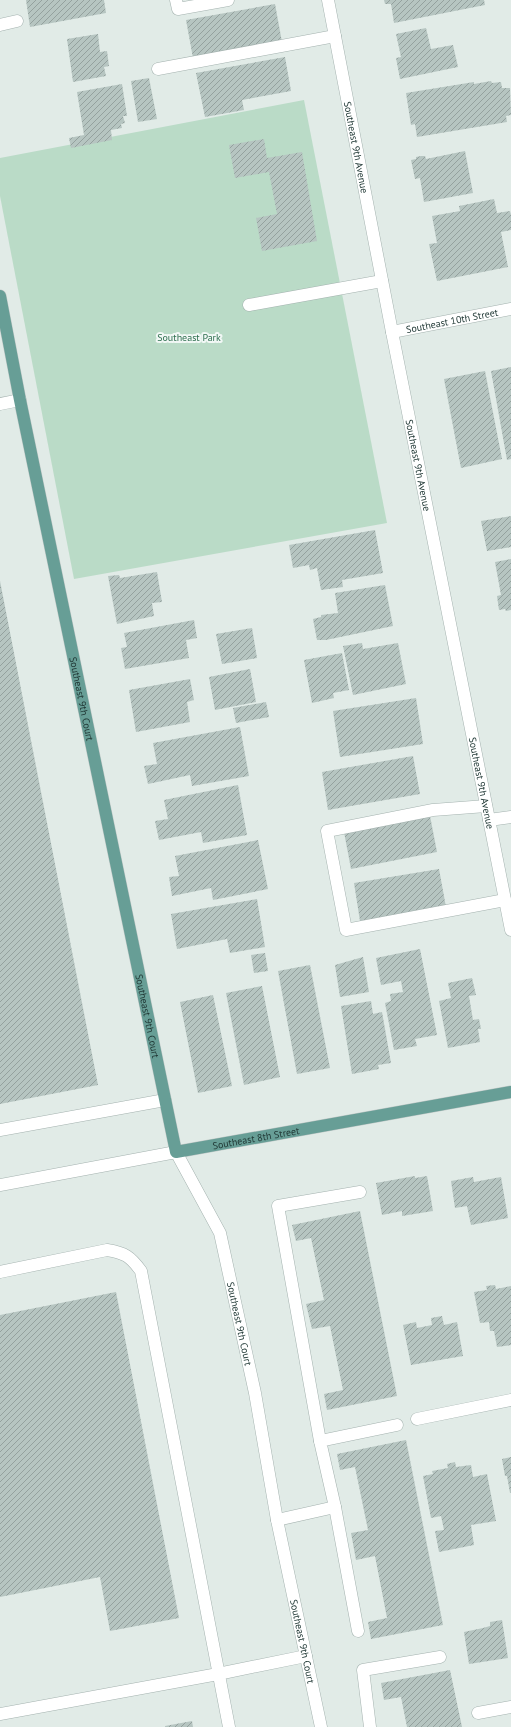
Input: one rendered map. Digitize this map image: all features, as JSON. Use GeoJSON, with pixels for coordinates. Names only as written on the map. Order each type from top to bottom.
{"type":"FeatureCollection","features":[{"type":"Feature","properties":{"kind":"main road","name":"Southeast 9th Court"},"geometry":{"type":"LineString","coordinates":[[0,296],[20,400],[176,1152]]}},
{"type":"Feature","properties":{"kind":"main road","name":"Southeast 8th Street"},"geometry":{"type":"LineString","coordinates":[[176,1152],[511,1092]]}},
{"type":"Feature","properties":{"kind":"street"},"geometry":{"type":"LineString","coordinates":[[176,0],[178,9],[228,0]]}},
{"type":"Feature","properties":{"kind":"street","name":"Southeast 9th Avenue"},"geometry":{"type":"LineString","coordinates":[[328,0],[392,332],[511,930]]}},
{"type":"Feature","properties":{"kind":"street"},"geometry":{"type":"LineString","coordinates":[[0,25],[17,21]]}},
{"type":"Feature","properties":{"kind":"street"},"geometry":{"type":"LineString","coordinates":[[158,69],[336,36]]}},
{"type":"Feature","properties":{"kind":"street"},"geometry":{"type":"LineString","coordinates":[[249,305],[382,281]]}},
{"type":"Feature","properties":{"kind":"street","name":"Southeast 10th Street"},"geometry":{"type":"LineString","coordinates":[[392,332],[511,310]]}},
{"type":"Feature","properties":{"kind":"street"},"geometry":{"type":"LineString","coordinates":[[0,404],[20,400]]}},
{"type":"Feature","properties":{"kind":"street"},"geometry":{"type":"LineString","coordinates":[[486,806],[433,810],[327,831],[346,930],[505,900]]}},
{"type":"Feature","properties":{"kind":"street"},"geometry":{"type":"LineString","coordinates":[[489,820],[511,817]]}},
{"type":"Feature","properties":{"kind":"street"},"geometry":{"type":"LineString","coordinates":[[0,1130],[165,1100]]}},
{"type":"Feature","properties":{"kind":"street","name":"Southeast 8th Street"},"geometry":{"type":"LineString","coordinates":[[0,1185],[176,1152]]}},
{"type":"Feature","properties":{"kind":"street","name":"Southeast 9th Court"},"geometry":{"type":"LineString","coordinates":[[176,1152],[220,1233],[255,1393],[277,1520],[320,1727]]}},
{"type":"Feature","properties":{"kind":"street"},"geometry":{"type":"LineString","coordinates":[[358,1632],[335,1507],[320,1441],[278,1206],[360,1192]]}},
{"type":"Feature","properties":{"kind":"street"},"geometry":{"type":"LineString","coordinates":[[0,1272],[107,1250],[123,1253],[133,1260],[140,1271],[229,1727]]}},
{"type":"Feature","properties":{"kind":"street"},"geometry":{"type":"LineString","coordinates":[[417,1419],[511,1400]]}},
{"type":"Feature","properties":{"kind":"street"},"geometry":{"type":"LineString","coordinates":[[320,1441],[397,1425]]}},
{"type":"Feature","properties":{"kind":"street"},"geometry":{"type":"LineString","coordinates":[[277,1520],[335,1507]]}},
{"type":"Feature","properties":{"kind":"street"},"geometry":{"type":"LineString","coordinates":[[0,1714],[218,1674],[306,1656]]}},
{"type":"Feature","properties":{"kind":"street"},"geometry":{"type":"LineString","coordinates":[[370,1727],[363,1670],[440,1658]]}},
{"type":"Feature","properties":{"kind":"street"},"geometry":{"type":"LineString","coordinates":[[478,1713],[511,1707]]}},
{"type":"Feature","properties":{"kind":"green space","name":"Southeast Park"},"geometry":{"type":"Polygon","coordinates":[[[304,100],[387,523],[74,579],[0,196],[0,158],[304,100]]]}},
{"type":"Feature","properties":{"kind":"building"},"geometry":{"type":"Polygon","coordinates":[[[26,0],[104,0],[106,13],[30,27],[26,0]]]}},
{"type":"Feature","properties":{"kind":"building"},"geometry":{"type":"Polygon","coordinates":[[[384,0],[484,0],[485,5],[394,23],[391,4],[385,4],[384,0]]]}},
{"type":"Feature","properties":{"kind":"building"},"geometry":{"type":"Polygon","coordinates":[[[275,4],[282,42],[193,58],[186,20],[275,4]]]}},
{"type":"Feature","properties":{"kind":"building"},"geometry":{"type":"Polygon","coordinates":[[[426,28],[431,49],[453,45],[458,67],[400,79],[396,58],[401,57],[396,34],[426,28]]]}},
{"type":"Feature","properties":{"kind":"building"},"geometry":{"type":"Polygon","coordinates":[[[98,34],[100,52],[107,51],[109,66],[104,67],[106,76],[73,82],[67,39],[98,34]]]}},
{"type":"Feature","properties":{"kind":"building"},"geometry":{"type":"Polygon","coordinates":[[[285,57],[291,91],[242,100],[244,110],[205,117],[196,73],[285,57]]]}},
{"type":"Feature","properties":{"kind":"building"},"geometry":{"type":"Polygon","coordinates":[[[149,78],[157,119],[138,122],[131,81],[149,78]]]}},
{"type":"Feature","properties":{"kind":"building"},"geometry":{"type":"Polygon","coordinates":[[[491,81],[492,83],[501,82],[502,88],[510,88],[511,115],[506,116],[507,122],[417,137],[415,124],[411,125],[406,93],[474,82],[474,84],[491,81]]]}},
{"type":"Feature","properties":{"kind":"building"},"geometry":{"type":"Polygon","coordinates":[[[122,84],[127,116],[123,116],[125,123],[121,124],[122,128],[111,130],[112,140],[71,148],[69,138],[84,135],[77,92],[122,84]]]}},
{"type":"Feature","properties":{"kind":"building"},"geometry":{"type":"Polygon","coordinates":[[[264,139],[267,158],[302,152],[317,241],[262,251],[256,218],[277,214],[269,172],[235,178],[229,145],[264,139]]]}},
{"type":"Feature","properties":{"kind":"building"},"geometry":{"type":"Polygon","coordinates":[[[465,151],[473,193],[424,202],[420,178],[415,179],[411,160],[421,156],[425,156],[426,159],[465,151]]]}},
{"type":"Feature","properties":{"kind":"building"},"geometry":{"type":"Polygon","coordinates":[[[494,199],[497,213],[510,211],[511,215],[511,230],[501,232],[508,267],[437,281],[429,244],[437,243],[432,216],[460,211],[459,206],[494,199]]]}},
{"type":"Feature","properties":{"kind":"building"},"geometry":{"type":"Polygon","coordinates":[[[511,367],[511,459],[507,460],[491,371],[511,367]]]}},
{"type":"Feature","properties":{"kind":"building"},"geometry":{"type":"Polygon","coordinates":[[[485,371],[502,459],[461,468],[444,379],[485,371]]]}},
{"type":"Feature","properties":{"kind":"building"},"geometry":{"type":"Polygon","coordinates":[[[511,516],[511,547],[487,551],[481,521],[511,516]]]}},
{"type":"Feature","properties":{"kind":"building"},"geometry":{"type":"Polygon","coordinates":[[[375,530],[383,573],[342,580],[343,587],[321,590],[317,568],[310,570],[309,565],[293,568],[289,545],[375,530]]]}},
{"type":"Feature","properties":{"kind":"building"},"geometry":{"type":"Polygon","coordinates":[[[511,559],[511,610],[499,610],[497,596],[501,595],[495,562],[511,559]]]}},
{"type":"Feature","properties":{"kind":"building"},"geometry":{"type":"Polygon","coordinates":[[[157,572],[162,602],[152,603],[154,616],[117,624],[108,576],[119,575],[120,578],[157,572]]]}},
{"type":"Feature","properties":{"kind":"building"},"geometry":{"type":"Polygon","coordinates":[[[0,581],[98,1085],[0,1104],[0,581]]]}},
{"type":"Feature","properties":{"kind":"building"},"geometry":{"type":"Polygon","coordinates":[[[385,585],[393,626],[326,640],[317,640],[313,619],[321,617],[321,615],[338,613],[335,593],[385,585]]]}},
{"type":"Feature","properties":{"kind":"building"},"geometry":{"type":"Polygon","coordinates":[[[194,620],[197,638],[186,640],[189,658],[125,669],[121,648],[127,647],[124,633],[194,620]]]}},
{"type":"Feature","properties":{"kind":"building"},"geometry":{"type":"Polygon","coordinates":[[[252,628],[257,658],[222,664],[216,634],[252,628]]]}},
{"type":"Feature","properties":{"kind":"building"},"geometry":{"type":"Polygon","coordinates":[[[362,643],[363,649],[398,643],[406,684],[353,695],[343,646],[362,643]]]}},
{"type":"Feature","properties":{"kind":"building"},"geometry":{"type":"Polygon","coordinates":[[[342,653],[349,690],[333,693],[334,698],[312,703],[304,660],[342,653]]]}},
{"type":"Feature","properties":{"kind":"building"},"geometry":{"type":"Polygon","coordinates":[[[250,669],[256,702],[215,710],[209,677],[250,669]]]}},
{"type":"Feature","properties":{"kind":"building"},"geometry":{"type":"Polygon","coordinates":[[[190,679],[194,700],[187,702],[190,722],[136,732],[129,690],[190,679]]]}},
{"type":"Feature","properties":{"kind":"building"},"geometry":{"type":"Polygon","coordinates":[[[416,698],[423,744],[340,757],[333,711],[416,698]]]}},
{"type":"Feature","properties":{"kind":"building"},"geometry":{"type":"Polygon","coordinates":[[[266,702],[269,717],[236,723],[233,708],[266,702]]]}},
{"type":"Feature","properties":{"kind":"building"},"geometry":{"type":"Polygon","coordinates":[[[240,727],[249,776],[192,786],[190,775],[148,784],[144,766],[157,764],[153,743],[240,727]]]}},
{"type":"Feature","properties":{"kind":"building"},"geometry":{"type":"Polygon","coordinates":[[[413,756],[420,794],[328,810],[322,772],[413,756]]]}},
{"type":"Feature","properties":{"kind":"building"},"geometry":{"type":"Polygon","coordinates":[[[238,785],[247,835],[203,843],[201,832],[159,840],[155,821],[168,819],[164,800],[238,785]]]}},
{"type":"Feature","properties":{"kind":"building"},"geometry":{"type":"Polygon","coordinates":[[[430,816],[437,852],[351,869],[344,832],[430,816]]]}},
{"type":"Feature","properties":{"kind":"building"},"geometry":{"type":"Polygon","coordinates":[[[258,840],[268,889],[213,900],[211,888],[172,896],[169,877],[179,876],[175,856],[258,840]]]}},
{"type":"Feature","properties":{"kind":"building"},"geometry":{"type":"Polygon","coordinates":[[[439,869],[446,907],[360,921],[354,883],[439,869]]]}},
{"type":"Feature","properties":{"kind":"building"},"geometry":{"type":"Polygon","coordinates":[[[257,899],[265,947],[230,953],[227,939],[177,949],[171,914],[257,899]]]}},
{"type":"Feature","properties":{"kind":"building"},"geometry":{"type":"Polygon","coordinates":[[[420,949],[437,1035],[415,1039],[417,1046],[394,1050],[385,1003],[391,1001],[390,994],[403,992],[401,981],[381,985],[376,958],[420,949]]]}},
{"type":"Feature","properties":{"kind":"building"},"geometry":{"type":"Polygon","coordinates":[[[265,953],[268,971],[254,973],[251,955],[265,953]]]}},
{"type":"Feature","properties":{"kind":"building"},"geometry":{"type":"Polygon","coordinates":[[[363,957],[369,992],[340,997],[335,965],[363,957]]]}},
{"type":"Feature","properties":{"kind":"building"},"geometry":{"type":"Polygon","coordinates":[[[310,965],[330,1068],[297,1074],[278,971],[310,965]]]}},
{"type":"Feature","properties":{"kind":"building"},"geometry":{"type":"Polygon","coordinates":[[[472,978],[476,995],[469,996],[473,1020],[479,1019],[481,1029],[478,1029],[480,1042],[448,1048],[439,1001],[451,998],[448,983],[472,978]]]}},
{"type":"Feature","properties":{"kind":"building"},"geometry":{"type":"Polygon","coordinates":[[[262,986],[280,1077],[244,1085],[226,993],[262,986]]]}},
{"type":"Feature","properties":{"kind":"building"},"geometry":{"type":"Polygon","coordinates":[[[213,995],[232,1086],[198,1093],[180,1002],[213,995]]]}},
{"type":"Feature","properties":{"kind":"building"},"geometry":{"type":"Polygon","coordinates":[[[371,1001],[373,1014],[382,1012],[391,1063],[378,1065],[379,1069],[352,1074],[341,1006],[371,1001]]]}},
{"type":"Feature","properties":{"kind":"building"},"geometry":{"type":"Polygon","coordinates":[[[415,1176],[415,1178],[427,1176],[433,1211],[402,1216],[402,1211],[382,1215],[376,1183],[415,1176]]]}},
{"type":"Feature","properties":{"kind":"building"},"geometry":{"type":"Polygon","coordinates":[[[473,1177],[474,1182],[501,1177],[508,1218],[471,1225],[467,1206],[455,1208],[451,1181],[473,1177]]]}},
{"type":"Feature","properties":{"kind":"building"},"geometry":{"type":"Polygon","coordinates":[[[360,1211],[397,1396],[327,1410],[324,1394],[343,1390],[330,1326],[312,1329],[306,1304],[324,1300],[311,1238],[296,1241],[292,1225],[360,1211]]]}},
{"type":"Feature","properties":{"kind":"building"},"geometry":{"type":"Polygon","coordinates":[[[495,1285],[496,1289],[511,1286],[511,1345],[497,1347],[494,1331],[490,1331],[489,1322],[480,1323],[474,1292],[487,1290],[486,1286],[495,1285]]]}},
{"type":"Feature","properties":{"kind":"building"},"geometry":{"type":"Polygon","coordinates":[[[116,1292],[179,1618],[110,1631],[100,1577],[0,1597],[0,1315],[116,1292]]]}},
{"type":"Feature","properties":{"kind":"building"},"geometry":{"type":"Polygon","coordinates":[[[442,1316],[444,1325],[457,1322],[463,1356],[411,1365],[403,1325],[416,1322],[417,1328],[432,1325],[431,1318],[442,1316]]]}},
{"type":"Feature","properties":{"kind":"building"},"geometry":{"type":"Polygon","coordinates":[[[406,1440],[443,1625],[371,1639],[368,1622],[387,1618],[375,1556],[356,1560],[351,1533],[368,1530],[355,1467],[340,1470],[337,1454],[406,1440]]]}},
{"type":"Feature","properties":{"kind":"building"},"geometry":{"type":"Polygon","coordinates":[[[511,1457],[511,1493],[510,1493],[502,1459],[511,1457]]]}},
{"type":"Feature","properties":{"kind":"building"},"geometry":{"type":"Polygon","coordinates":[[[455,1462],[456,1467],[471,1465],[473,1477],[487,1474],[496,1521],[471,1525],[474,1545],[439,1552],[435,1531],[444,1530],[441,1516],[431,1518],[423,1476],[433,1474],[432,1471],[448,1468],[447,1464],[455,1462]]]}},
{"type":"Feature","properties":{"kind":"building"},"geometry":{"type":"Polygon","coordinates":[[[502,1620],[508,1658],[469,1664],[464,1632],[490,1626],[490,1622],[502,1620]]]}},
{"type":"Feature","properties":{"kind":"building"},"geometry":{"type":"Polygon","coordinates":[[[450,1670],[462,1727],[407,1727],[401,1697],[384,1700],[381,1683],[450,1670]]]}},
{"type":"Feature","properties":{"kind":"building"},"geometry":{"type":"Polygon","coordinates":[[[192,1721],[193,1727],[165,1727],[165,1726],[192,1721]]]}}]}
